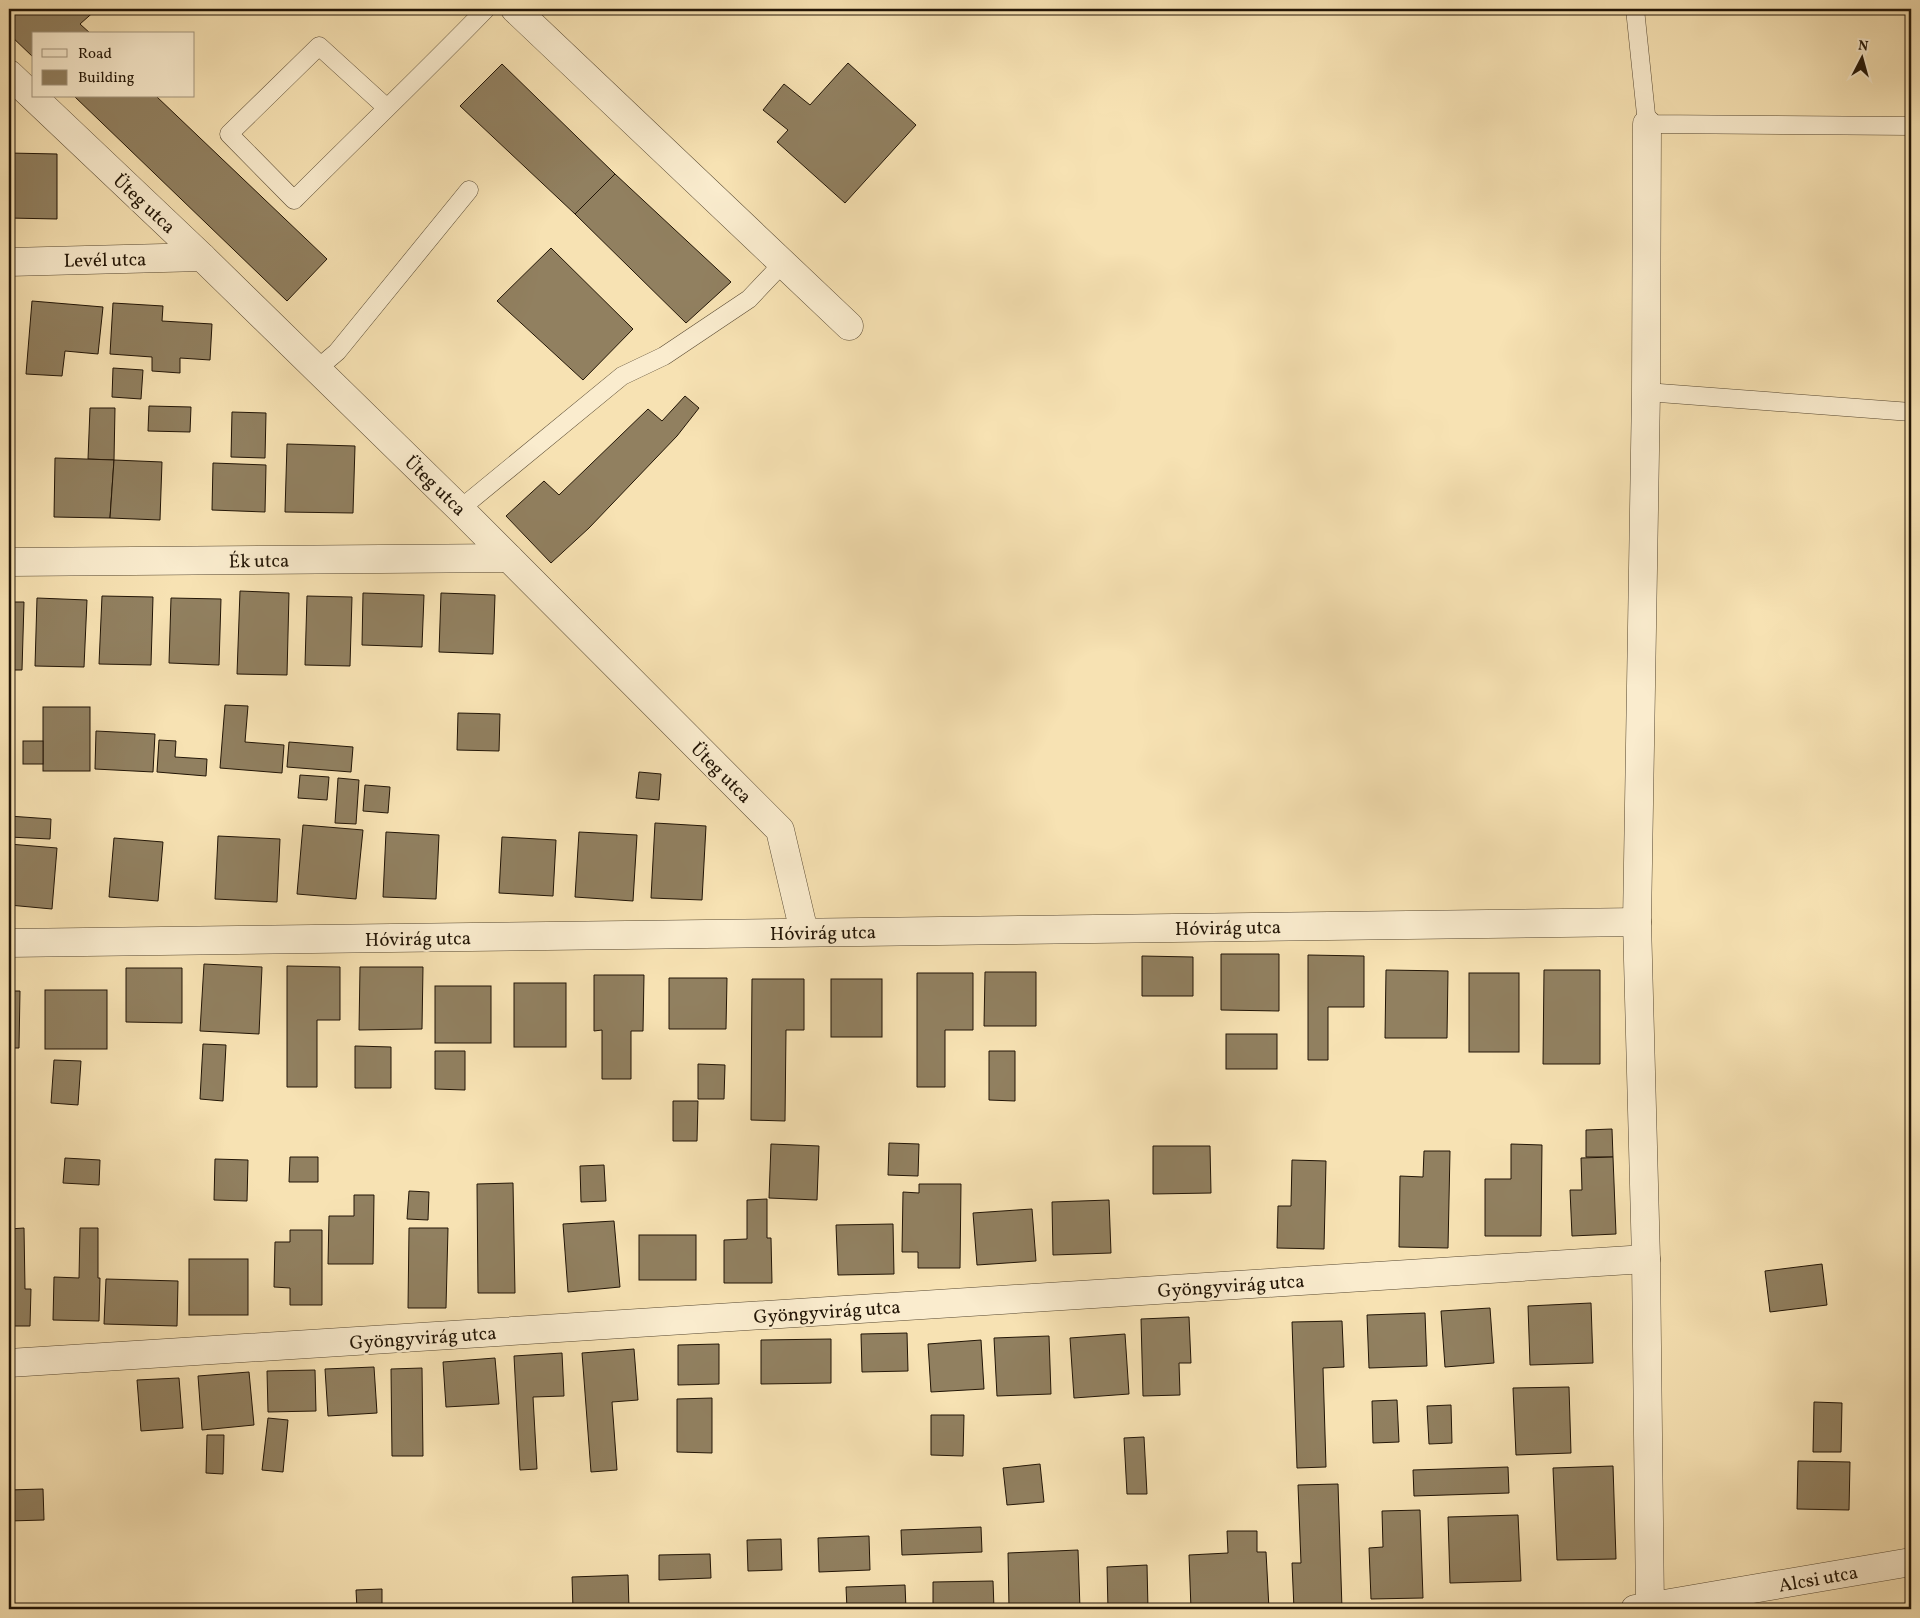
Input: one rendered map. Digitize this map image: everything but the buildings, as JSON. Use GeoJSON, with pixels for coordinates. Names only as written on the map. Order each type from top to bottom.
{"type":"FeatureCollection","features":[{"type":"Feature","properties":{"kind":"street"},"geometry":{"type":"LineString","coordinates":[[516,9],[849,326]]}},
{"type":"Feature","properties":{"kind":"street","name":"Üteg utca"},"geometry":{"type":"LineString","coordinates":[[9,74],[32,96]]}},
{"type":"Feature","properties":{"kind":"street","name":"Üteg utca"},"geometry":{"type":"LineString","coordinates":[[34,98],[202,257],[460,509],[780,830],[804,932]]}},
{"type":"Feature","properties":{"kind":"street"},"geometry":{"type":"LineString","coordinates":[[1645,1609],[1646,1259],[1637,922],[1646,392],[1648,124]]}},
{"type":"Feature","properties":{"kind":"street","name":"Levél utca"},"geometry":{"type":"LineString","coordinates":[[9,262],[202,257]]}},
{"type":"Feature","properties":{"kind":"street","name":"Ék utca"},"geometry":{"type":"LineString","coordinates":[[9,562],[509,558]]}},
{"type":"Feature","properties":{"kind":"street","name":"Hóvirág utca"},"geometry":{"type":"LineString","coordinates":[[9,944],[1637,922]]}},
{"type":"Feature","properties":{"kind":"street","name":"Gyöngyvirág utca"},"geometry":{"type":"LineString","coordinates":[[9,1363],[1646,1259]]}},
{"type":"Feature","properties":{"kind":"street","name":"Alcsi utca"},"geometry":{"type":"LineString","coordinates":[[1645,1609],[1911,1562]]}},
{"type":"Feature","properties":{"kind":"lane"},"geometry":{"type":"LineString","coordinates":[[387,108],[319,46],[229,134],[294,200],[387,108],[486,9]]}},
{"type":"Feature","properties":{"kind":"lane"},"geometry":{"type":"LineString","coordinates":[[1635,9],[1648,124],[1911,126]]}},
{"type":"Feature","properties":{"kind":"lane"},"geometry":{"type":"LineString","coordinates":[[317,369],[337,352],[470,190]]}},
{"type":"Feature","properties":{"kind":"lane"},"geometry":{"type":"LineString","coordinates":[[460,509],[622,376],[664,356],[749,299],[783,263]]}},
{"type":"Feature","properties":{"kind":"lane"},"geometry":{"type":"LineString","coordinates":[[1646,392],[1911,412]]}}]}
